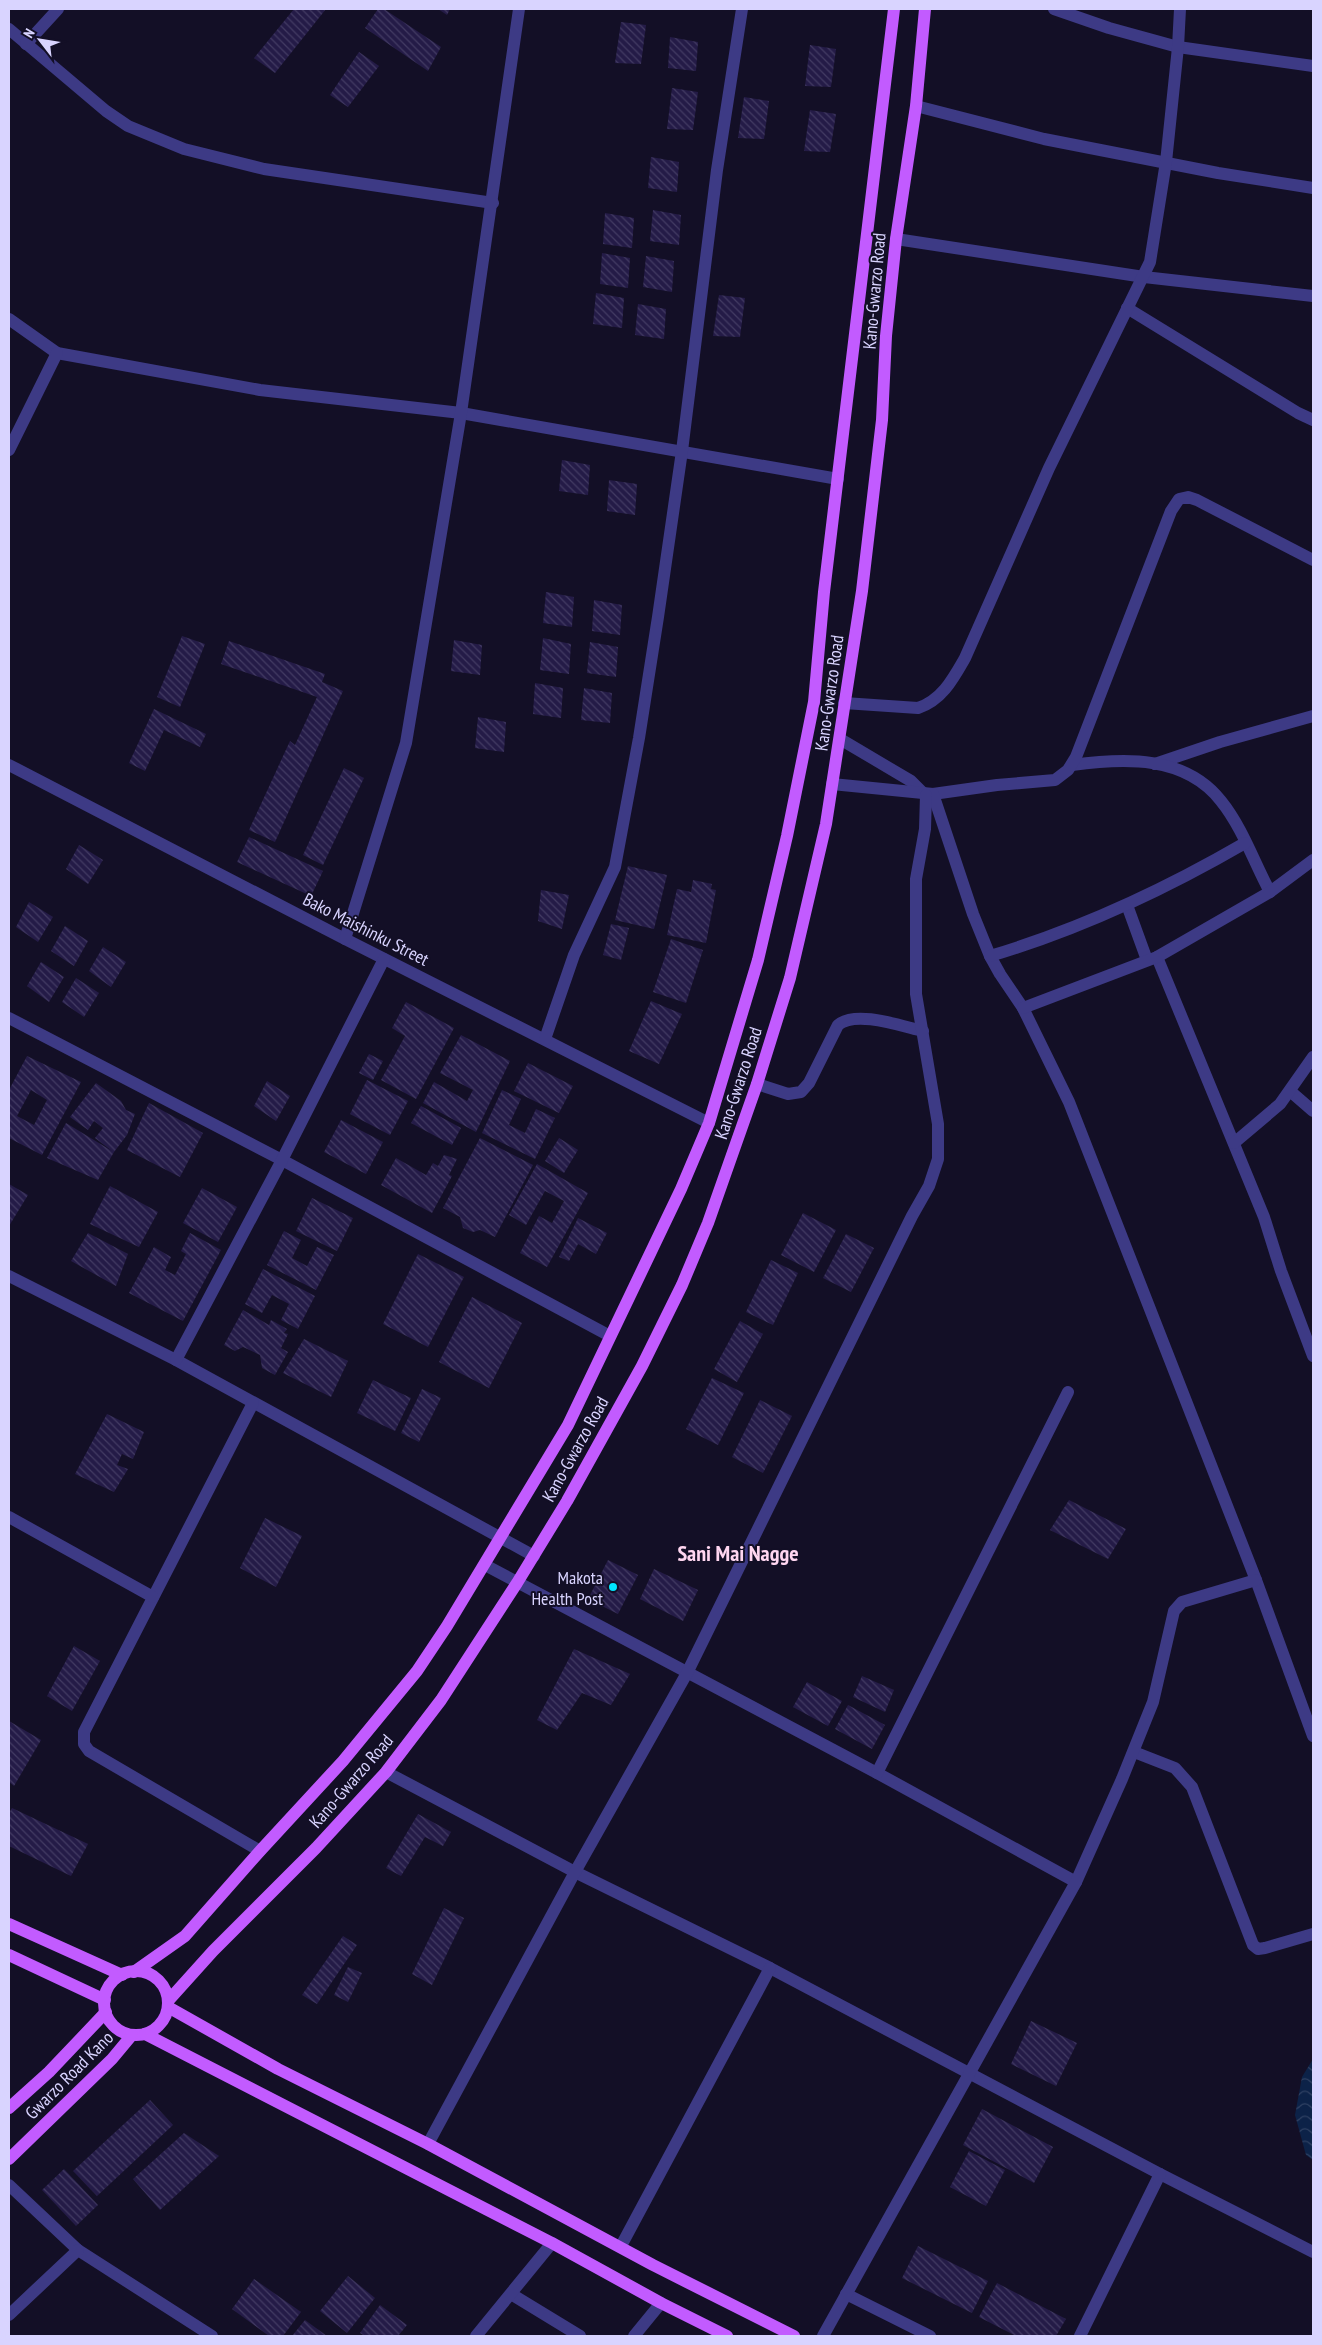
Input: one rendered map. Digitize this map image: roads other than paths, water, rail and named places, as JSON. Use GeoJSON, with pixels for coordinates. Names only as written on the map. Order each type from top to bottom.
{"type":"FeatureCollection","features":[{"type":"Feature","properties":{"kind":"main road","name":"Kano-Gwarzo Road"},"geometry":{"type":"LineString","coordinates":[[128,1973],[185,1936],[260,1851],[343,1762],[416,1671],[485,1566],[568,1425],[681,1189],[709,1123],[758,960],[787,836],[814,702],[824,592],[894,9]]}},
{"type":"Feature","properties":{"kind":"main road","name":"Kano-Gwarzo Road"},"geometry":{"type":"LineString","coordinates":[[168,2004],[213,1950],[316,1848],[386,1772],[441,1700],[534,1556],[642,1366],[682,1285],[708,1223],[757,1084],[790,978],[810,899],[832,784],[862,591],[882,420],[886,336],[896,239],[916,106],[925,9]]}},
{"type":"Feature","properties":{"kind":"main road"},"geometry":{"type":"LineString","coordinates":[[9,1924],[128,1973],[147,1973],[157,1980],[165,1989],[168,2004],[160,2024],[138,2035]]}},
{"type":"Feature","properties":{"kind":"main road"},"geometry":{"type":"LineString","coordinates":[[9,1955],[105,2006],[116,2028],[138,2035],[552,2243],[661,2303],[727,2336]]}},
{"type":"Feature","properties":{"kind":"main road"},"geometry":{"type":"LineString","coordinates":[[9,2108],[49,2072],[105,2006],[112,1982],[128,1973]]}},
{"type":"Feature","properties":{"kind":"main road"},"geometry":{"type":"LineString","coordinates":[[168,2004],[278,2070],[428,2144],[794,2336]]}},
{"type":"Feature","properties":{"kind":"main road","name":"Gwarzo Road Kano"},"geometry":{"type":"LineString","coordinates":[[9,2159],[138,2035]]}},
{"type":"Feature","properties":{"kind":"street"},"geometry":{"type":"LineString","coordinates":[[26,44],[58,9]]}},
{"type":"Feature","properties":{"kind":"street"},"geometry":{"type":"LineString","coordinates":[[345,939],[406,743],[461,413],[493,203],[519,9]]}},
{"type":"Feature","properties":{"kind":"street"},"geometry":{"type":"LineString","coordinates":[[545,1039],[574,955],[614,867],[639,738],[682,451],[716,170],[742,9]]}},
{"type":"Feature","properties":{"kind":"street"},"geometry":{"type":"LineString","coordinates":[[1054,9],[1109,28],[1178,47],[1313,66]]}},
{"type":"Feature","properties":{"kind":"street"},"geometry":{"type":"LineString","coordinates":[[844,704],[918,708],[930,704],[952,680],[965,658],[1049,468],[1150,262],[1166,162],[1180,9]]}},
{"type":"Feature","properties":{"kind":"street"},"geometry":{"type":"LineString","coordinates":[[9,28],[121,121],[155,139],[184,150],[264,169],[493,203]]}},
{"type":"Feature","properties":{"kind":"street"},"geometry":{"type":"LineString","coordinates":[[916,106],[1044,139],[1218,173],[1313,188]]}},
{"type":"Feature","properties":{"kind":"street"},"geometry":{"type":"LineString","coordinates":[[896,239],[1144,277],[1313,296]]}},
{"type":"Feature","properties":{"kind":"street"},"geometry":{"type":"LineString","coordinates":[[1127,308],[1298,413],[1313,420]]}},
{"type":"Feature","properties":{"kind":"street"},"geometry":{"type":"LineString","coordinates":[[9,319],[57,353],[260,390],[461,413],[838,479]]}},
{"type":"Feature","properties":{"kind":"street"},"geometry":{"type":"LineString","coordinates":[[9,450],[57,353]]}},
{"type":"Feature","properties":{"kind":"street"},"geometry":{"type":"LineString","coordinates":[[832,784],[927,795],[997,785],[1056,780],[1072,765],[1171,510],[1179,499],[1188,497],[1197,500],[1313,560]]}},
{"type":"Feature","properties":{"kind":"street"},"geometry":{"type":"LineString","coordinates":[[1155,764],[1220,742],[1313,716]]}},
{"type":"Feature","properties":{"kind":"street"},"geometry":{"type":"LineString","coordinates":[[840,739],[911,781],[927,795],[990,956],[1023,1008],[1069,1102],[1256,1580],[1313,1736]]}},
{"type":"Feature","properties":{"kind":"street"},"geometry":{"type":"LineString","coordinates":[[1072,765],[1110,760],[1135,760],[1155,764],[1192,776],[1206,786],[1226,808],[1270,892]]}},
{"type":"Feature","properties":{"kind":"street","name":"Bako Maishinku Street"},"geometry":{"type":"LineString","coordinates":[[9,765],[384,959],[709,1123]]}},
{"type":"Feature","properties":{"kind":"street"},"geometry":{"type":"LineString","coordinates":[[428,2144],[575,1872],[687,1673],[912,1216],[929,1186],[938,1159],[938,1124],[916,994],[916,879],[925,829],[927,795]]}},
{"type":"Feature","properties":{"kind":"street"},"geometry":{"type":"LineString","coordinates":[[990,956],[1058,934],[1127,905],[1205,866],[1245,843]]}},
{"type":"Feature","properties":{"kind":"street"},"geometry":{"type":"LineString","coordinates":[[1023,1008],[1152,958],[1270,892],[1313,860]]}},
{"type":"Feature","properties":{"kind":"street"},"geometry":{"type":"LineString","coordinates":[[1127,905],[1234,1144],[1264,1217],[1281,1271],[1313,1354]]}},
{"type":"Feature","properties":{"kind":"street"},"geometry":{"type":"LineString","coordinates":[[176,1360],[282,1160],[384,959]]}},
{"type":"Feature","properties":{"kind":"street"},"geometry":{"type":"LineString","coordinates":[[9,1018],[282,1160],[610,1336]]}},
{"type":"Feature","properties":{"kind":"street"},"geometry":{"type":"LineString","coordinates":[[757,1084],[788,1094],[801,1092],[809,1083],[835,1030],[845,1019],[857,1018],[923,1031]]}},
{"type":"Feature","properties":{"kind":"street"},"geometry":{"type":"LineString","coordinates":[[1234,1144],[1280,1104],[1313,1056]]}},
{"type":"Feature","properties":{"kind":"street"},"geometry":{"type":"LineString","coordinates":[[1290,1091],[1313,1111]]}},
{"type":"Feature","properties":{"kind":"street"},"geometry":{"type":"LineString","coordinates":[[9,1276],[176,1360],[534,1556]]}},
{"type":"Feature","properties":{"kind":"street"},"geometry":{"type":"LineString","coordinates":[[877,1773],[1068,1392]]}},
{"type":"Feature","properties":{"kind":"street"},"geometry":{"type":"LineString","coordinates":[[253,1403],[84,1732],[84,1744],[89,1751],[260,1851]]}},
{"type":"Feature","properties":{"kind":"street"},"geometry":{"type":"LineString","coordinates":[[9,1517],[153,1597]]}},
{"type":"Feature","properties":{"kind":"street"},"geometry":{"type":"LineString","coordinates":[[485,1566],[877,1773],[1076,1882]]}},
{"type":"Feature","properties":{"kind":"street"},"geometry":{"type":"LineString","coordinates":[[823,2336],[1076,1882],[1134,1752],[1153,1702],[1174,1611],[1182,1602],[1256,1580]]}},
{"type":"Feature","properties":{"kind":"street"},"geometry":{"type":"LineString","coordinates":[[1304,1710],[1313,1699]]}},
{"type":"Feature","properties":{"kind":"street"},"geometry":{"type":"LineString","coordinates":[[1134,1752],[1175,1768],[1192,1786],[1253,1946],[1258,1949],[1265,1948],[1313,1934]]}},
{"type":"Feature","properties":{"kind":"street"},"geometry":{"type":"LineString","coordinates":[[386,1772],[575,1872],[770,1968],[1160,2174],[1313,2252]]}},
{"type":"Feature","properties":{"kind":"street"},"geometry":{"type":"LineString","coordinates":[[621,2246],[770,1968]]}},
{"type":"Feature","properties":{"kind":"street"},"geometry":{"type":"LineString","coordinates":[[1080,2336],[1160,2174]]}},
{"type":"Feature","properties":{"kind":"street"},"geometry":{"type":"LineString","coordinates":[[9,2186],[78,2250],[212,2336]]}},
{"type":"Feature","properties":{"kind":"street"},"geometry":{"type":"LineString","coordinates":[[476,2336],[552,2243]]}},
{"type":"Feature","properties":{"kind":"street"},"geometry":{"type":"LineString","coordinates":[[9,2315],[78,2250]]}},
{"type":"Feature","properties":{"kind":"street"},"geometry":{"type":"LineString","coordinates":[[511,2294],[580,2336]]}},
{"type":"Feature","properties":{"kind":"street"},"geometry":{"type":"LineString","coordinates":[[846,2294],[930,2336]]}},
{"type":"Feature","properties":{"kind":"street"},"geometry":{"type":"LineString","coordinates":[[634,2336],[661,2303]]}},
{"type":"Feature","properties":{"kind":"water"},"geometry":{"type":"Polygon","coordinates":[[[1313,2059],[1313,2160],[1306,2155],[1295,2115],[1302,2077],[1313,2059]]]}},
{"type":"Feature","properties":{"kind":"place","name":"Makota Health Post"},"geometry":{"type":"Point","coordinates":[613,1587]}},
{"type":"Feature","properties":{"kind":"district","name":"Sani Mai Nagge"},"geometry":{"type":"Point","coordinates":[738,1553]}}]}
